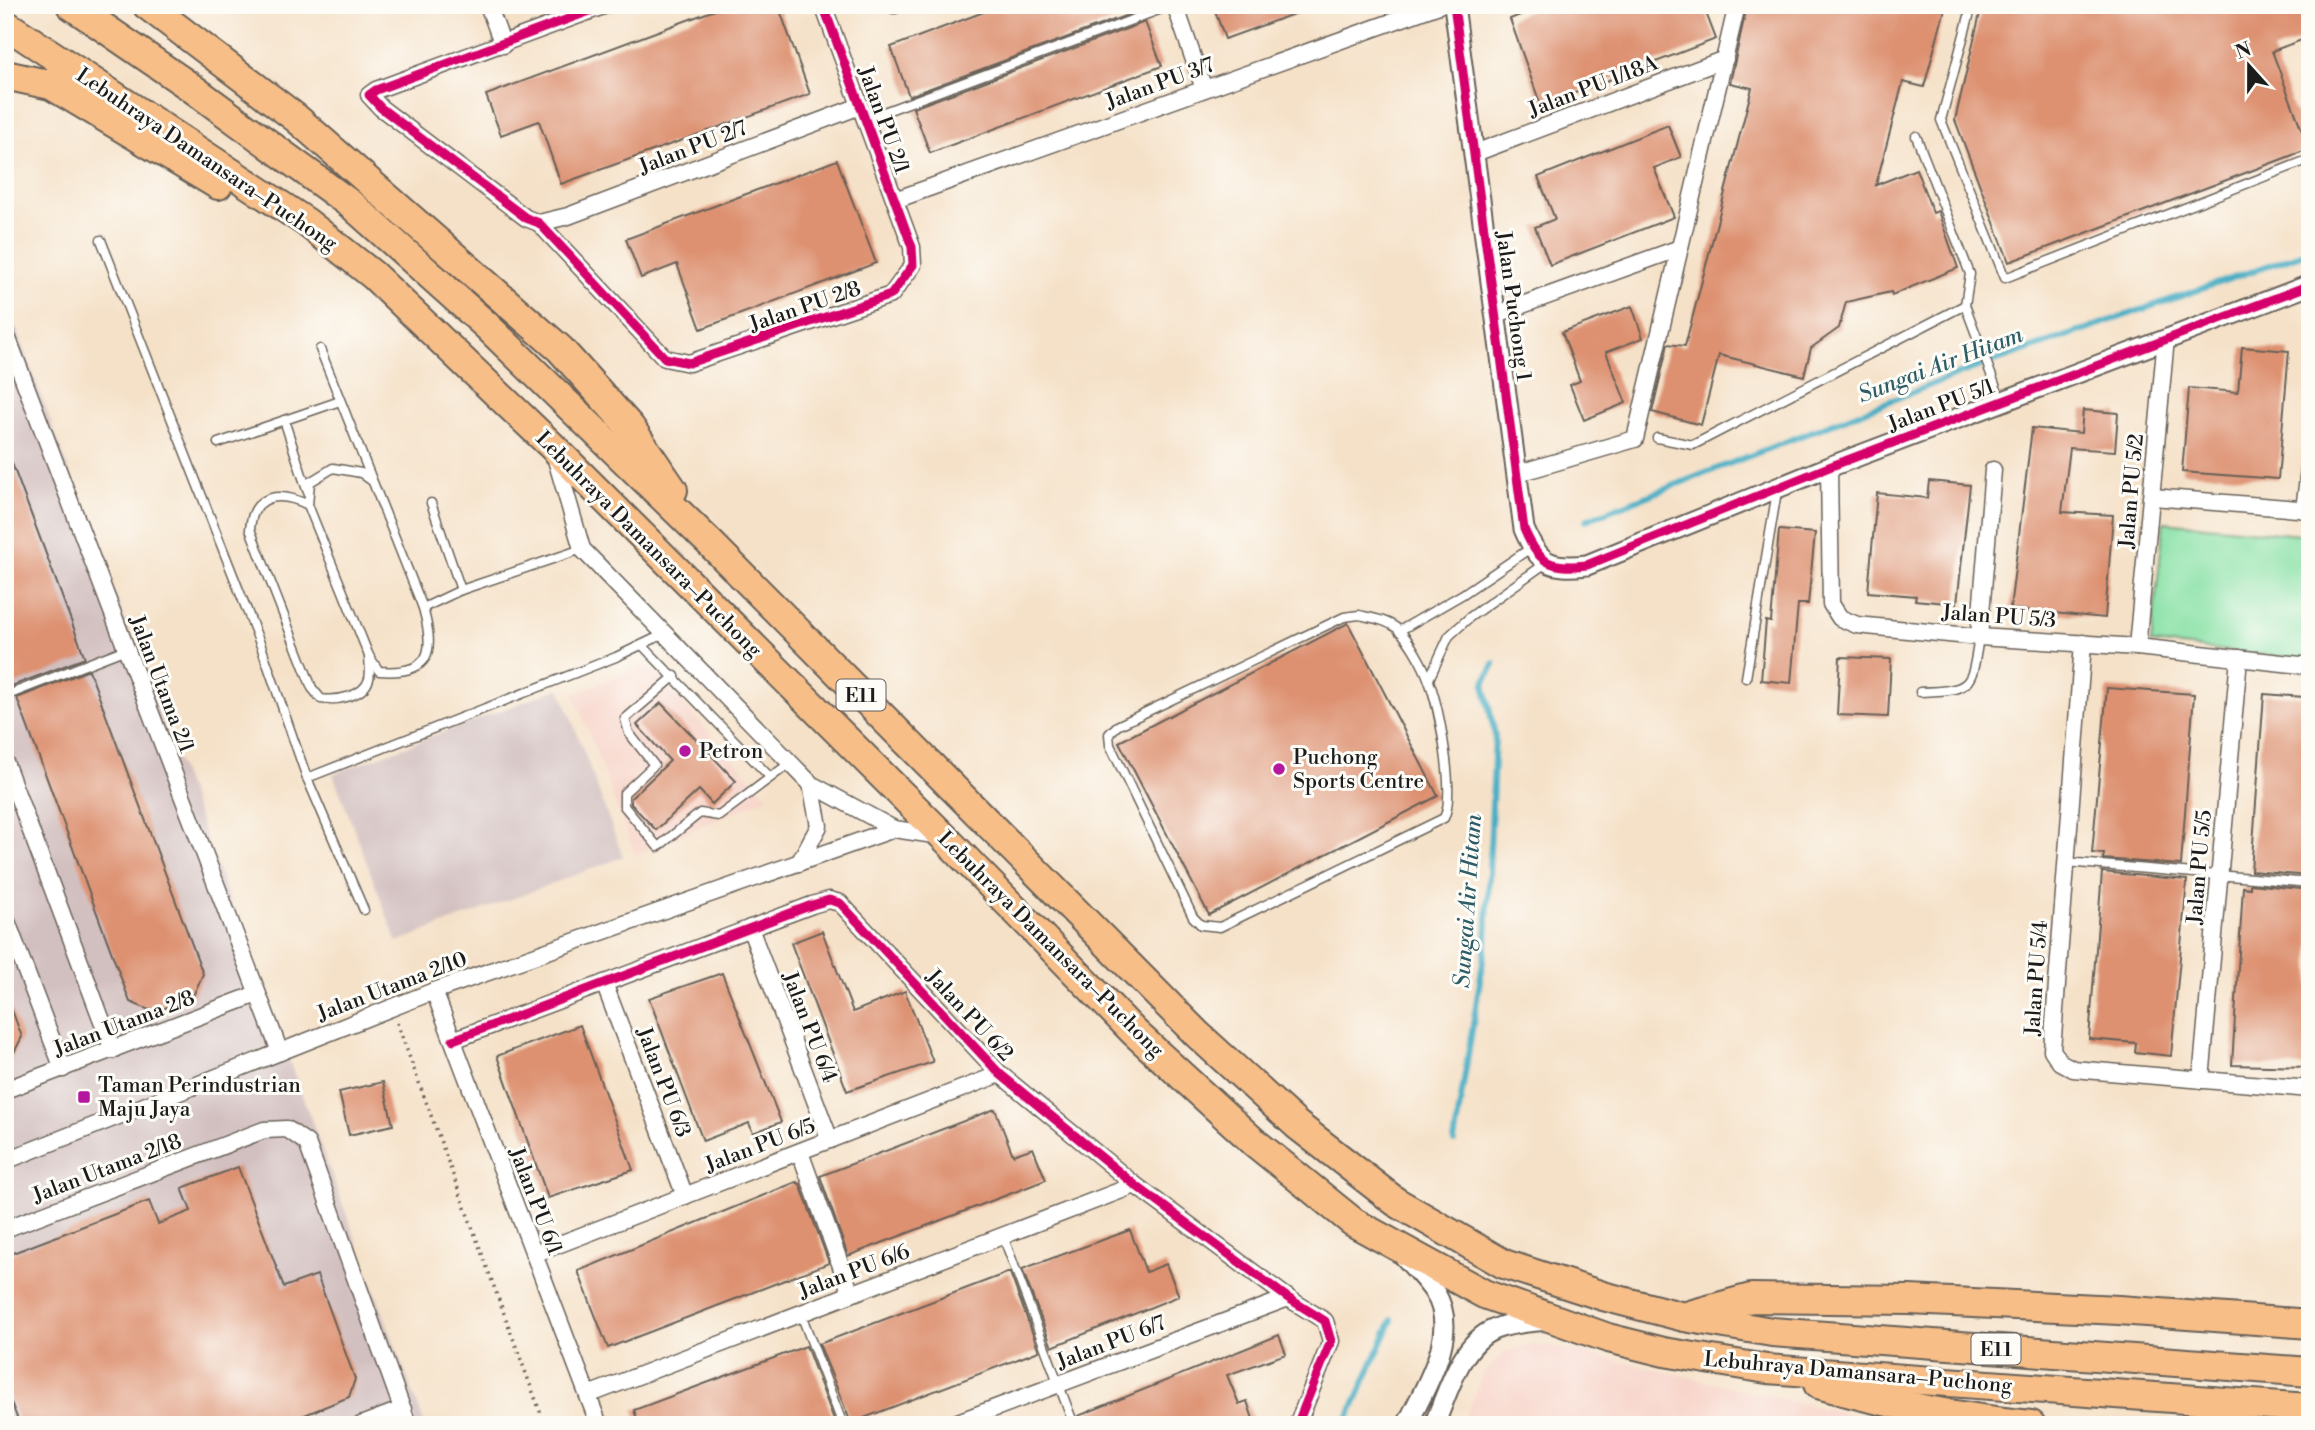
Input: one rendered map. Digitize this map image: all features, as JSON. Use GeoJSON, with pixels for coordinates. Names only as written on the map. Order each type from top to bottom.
{"type":"FeatureCollection","features":[{"type":"Feature","properties":{"kind":"highway","name":"Lebuhraya Damansara–Puchong"},"geometry":{"type":"LineString","coordinates":[[71,5],[192,88],[353,206],[487,326],[711,544],[1197,1034],[1297,1125],[1395,1202],[1504,1264],[1603,1296],[1684,1317],[1772,1332],[2310,1372]]}},
{"type":"Feature","properties":{"kind":"highway"},"geometry":{"type":"LineString","coordinates":[[147,5],[296,118],[560,349],[630,427],[711,544]]}},
{"type":"Feature","properties":{"kind":"highway","name":"Lebuhraya Damansara–Puchong"},"geometry":{"type":"LineString","coordinates":[[5,24],[288,213],[306,222],[373,275],[553,447],[944,836],[1134,1032],[1254,1142],[1353,1222],[1484,1294],[1554,1320],[1664,1352],[1767,1369],[2310,1408]]}},
{"type":"Feature","properties":{"kind":"highway"},"geometry":{"type":"LineString","coordinates":[[5,75],[23,76],[51,85],[204,178],[248,201],[288,213]]}},
{"type":"Feature","properties":{"kind":"highway"},"geometry":{"type":"LineString","coordinates":[[1684,1317],[1751,1298],[1909,1300],[2119,1310],[2310,1324]]}},
{"type":"Feature","properties":{"kind":"highway"},"geometry":{"type":"LineString","coordinates":[[1767,1369],[1875,1401],[1971,1419],[2031,1425]]}},
{"type":"Feature","properties":{"kind":"street"},"geometry":{"type":"LineString","coordinates":[[488,5],[503,44]]}},
{"type":"Feature","properties":{"kind":"street"},"geometry":{"type":"LineString","coordinates":[[539,223],[526,218],[381,108],[369,95],[376,90],[606,5]]}},
{"type":"Feature","properties":{"kind":"street","name":"Jalan PU 2/1"},"geometry":{"type":"LineString","coordinates":[[823,5],[912,247]]}},
{"type":"Feature","properties":{"kind":"street"},"geometry":{"type":"LineString","coordinates":[[1173,5],[1204,89]]}},
{"type":"Feature","properties":{"kind":"street","name":"Jalan PU 3/7"},"geometry":{"type":"LineString","coordinates":[[894,200],[1439,5]]}},
{"type":"Feature","properties":{"kind":"street","name":"Jalan Puchong 1"},"geometry":{"type":"LineString","coordinates":[[1454,5],[1519,473],[1524,529],[1532,547],[1546,563]]}},
{"type":"Feature","properties":{"kind":"street"},"geometry":{"type":"LineString","coordinates":[[1519,473],[1635,439],[1737,5]]}},
{"type":"Feature","properties":{"kind":"street","name":"Jalan PU 1/18A"},"geometry":{"type":"LineString","coordinates":[[1475,153],[1725,59]]}},
{"type":"Feature","properties":{"kind":"street","name":"Jalan PU 2/7"},"geometry":{"type":"LineString","coordinates":[[539,223],[568,216],[862,113]]}},
{"type":"Feature","properties":{"kind":"street","name":"Jalan PU 2/8"},"geometry":{"type":"LineString","coordinates":[[539,223],[665,358],[689,363],[891,295],[912,265],[912,247]]}},
{"type":"Feature","properties":{"kind":"street"},"geometry":{"type":"LineString","coordinates":[[1497,314],[1680,248]]}},
{"type":"Feature","properties":{"kind":"street","name":"Jalan PU 5/1"},"geometry":{"type":"LineString","coordinates":[[1546,563],[1564,568],[1587,565],[1829,467],[2310,285]]}},
{"type":"Feature","properties":{"kind":"street","name":"Jalan Utama 2/1"},"geometry":{"type":"LineString","coordinates":[[5,331],[280,1052]]}},
{"type":"Feature","properties":{"kind":"street","name":"Jalan PU 5/2"},"geometry":{"type":"LineString","coordinates":[[2137,647],[2166,338]]}},
{"type":"Feature","properties":{"kind":"street"},"geometry":{"type":"LineString","coordinates":[[553,447],[582,549],[811,784],[894,829]]}},
{"type":"Feature","properties":{"kind":"street"},"geometry":{"type":"LineString","coordinates":[[2152,497],[2307,510],[2310,461]]}},
{"type":"Feature","properties":{"kind":"street","name":"Jalan PU 5/3"},"geometry":{"type":"LineString","coordinates":[[1829,467],[1831,604],[1840,618],[1857,625],[1979,637],[2137,647],[2310,666]]}},
{"type":"Feature","properties":{"kind":"street"},"geometry":{"type":"LineString","coordinates":[[1979,637],[1993,470]]}},
{"type":"Feature","properties":{"kind":"street","name":"Jalan PU 5/4"},"geometry":{"type":"LineString","coordinates":[[2083,643],[2052,1050],[2060,1062],[2073,1069],[2310,1089]]}},
{"type":"Feature","properties":{"kind":"street","name":"Jalan PU 5/5"},"geometry":{"type":"LineString","coordinates":[[2201,1080],[2239,658]]}},
{"type":"Feature","properties":{"kind":"street"},"geometry":{"type":"LineString","coordinates":[[5,762],[113,1050]]}},
{"type":"Feature","properties":{"kind":"street"},"geometry":{"type":"LineString","coordinates":[[799,863],[819,826],[811,784]]}},
{"type":"Feature","properties":{"kind":"street","name":"Jalan Utama 2/10"},"geometry":{"type":"LineString","coordinates":[[5,1161],[434,991],[894,829],[944,836]]}},
{"type":"Feature","properties":{"kind":"street","name":"Jalan PU 6/2"},"geometry":{"type":"LineString","coordinates":[[453,1040],[822,901],[840,903],[1000,1074],[1135,1185],[1287,1298],[1325,1321],[1331,1341],[1297,1425]]}},
{"type":"Feature","properties":{"kind":"street"},"geometry":{"type":"LineString","coordinates":[[5,916],[12,953],[62,1069]]}},
{"type":"Feature","properties":{"kind":"street","name":"Jalan PU 6/4"},"geometry":{"type":"LineString","coordinates":[[750,928],[830,1140]]}},
{"type":"Feature","properties":{"kind":"street","name":"Jalan PU 6/3"},"geometry":{"type":"LineString","coordinates":[[604,983],[685,1196]]}},
{"type":"Feature","properties":{"kind":"street","name":"Jalan PU 6/1"},"geometry":{"type":"LineString","coordinates":[[434,991],[599,1425]]}},
{"type":"Feature","properties":{"kind":"street","name":"Jalan Utama 2/8"},"geometry":{"type":"LineString","coordinates":[[5,1090],[257,994]]}},
{"type":"Feature","properties":{"kind":"street","name":"Jalan PU 6/5"},"geometry":{"type":"LineString","coordinates":[[534,1254],[1000,1074]]}},
{"type":"Feature","properties":{"kind":"street","name":"Jalan Utama 2/18"},"geometry":{"type":"LineString","coordinates":[[5,1229],[264,1130],[287,1129],[307,1143],[405,1417]]}},
{"type":"Feature","properties":{"kind":"street"},"geometry":{"type":"LineString","coordinates":[[800,1152],[851,1294]]}},
{"type":"Feature","properties":{"kind":"street","name":"Jalan PU 6/6"},"geometry":{"type":"LineString","coordinates":[[588,1395],[1135,1185]]}},
{"type":"Feature","properties":{"kind":"street"},"geometry":{"type":"LineString","coordinates":[[1394,1244],[1436,1294],[1445,1326],[1437,1359],[1407,1425]]}},
{"type":"Feature","properties":{"kind":"street","name":"Jalan PU 6/7"},"geometry":{"type":"LineString","coordinates":[[950,1425],[1287,1298]]}},
{"type":"Feature","properties":{"kind":"street"},"geometry":{"type":"LineString","coordinates":[[1434,1425],[1468,1350],[1480,1339],[1492,1330],[1509,1324],[1554,1320]]}},
{"type":"Feature","properties":{"kind":"street"},"geometry":{"type":"LineString","coordinates":[[361,1425],[405,1417]]}},
{"type":"Feature","properties":{"kind":"lane"},"geometry":{"type":"LineString","coordinates":[[862,113],[1173,5]]}},
{"type":"Feature","properties":{"kind":"lane"},"geometry":{"type":"LineString","coordinates":[[1972,5],[1941,120],[2005,278],[2310,159]]}},
{"type":"Feature","properties":{"kind":"lane"},"geometry":{"type":"LineString","coordinates":[[1916,136],[1970,274],[1965,305],[2001,401]]}},
{"type":"Feature","properties":{"kind":"lane"},"geometry":{"type":"LineString","coordinates":[[101,240],[261,646],[307,778],[364,910]]}},
{"type":"Feature","properties":{"kind":"lane"},"geometry":{"type":"LineString","coordinates":[[1657,438],[1693,445],[1965,305]]}},
{"type":"Feature","properties":{"kind":"lane"},"geometry":{"type":"LineString","coordinates":[[320,349],[424,608],[430,631],[429,653],[424,660],[411,669],[395,672],[379,671],[369,656],[308,505],[310,482],[333,468],[361,473],[372,481]]}},
{"type":"Feature","properties":{"kind":"lane"},"geometry":{"type":"LineString","coordinates":[[218,443],[340,401]]}},
{"type":"Feature","properties":{"kind":"lane"},"geometry":{"type":"LineString","coordinates":[[284,420],[309,494]]}},
{"type":"Feature","properties":{"kind":"lane"},"geometry":{"type":"LineString","coordinates":[[1746,678],[1778,488]]}},
{"type":"Feature","properties":{"kind":"lane"},"geometry":{"type":"LineString","coordinates":[[308,505],[289,496],[275,495],[261,504],[251,518],[250,529],[312,688],[321,699],[331,700],[354,694],[363,688],[369,678],[369,656]]}},
{"type":"Feature","properties":{"kind":"lane"},"geometry":{"type":"LineString","coordinates":[[431,503],[461,590]]}},
{"type":"Feature","properties":{"kind":"lane"},"geometry":{"type":"LineString","coordinates":[[1399,631],[1463,594],[1532,547]]}},
{"type":"Feature","properties":{"kind":"lane"},"geometry":{"type":"LineString","coordinates":[[424,608],[461,590],[582,549]]}},
{"type":"Feature","properties":{"kind":"lane"},"geometry":{"type":"LineString","coordinates":[[1429,679],[1449,636],[1470,617],[1546,563]]}},
{"type":"Feature","properties":{"kind":"lane"},"geometry":{"type":"LineString","coordinates":[[1359,615],[1378,619],[1399,631],[1429,679],[1450,786],[1449,809],[1444,818],[1220,927],[1201,925],[1193,917],[1110,745],[1109,734],[1117,726],[1344,617],[1359,615]]}},
{"type":"Feature","properties":{"kind":"lane"},"geometry":{"type":"LineString","coordinates":[[307,778],[664,634]]}},
{"type":"Feature","properties":{"kind":"lane"},"geometry":{"type":"LineString","coordinates":[[1920,692],[1954,690],[1965,685],[1973,676],[1979,637]]}},
{"type":"Feature","properties":{"kind":"lane"},"geometry":{"type":"LineString","coordinates":[[642,645],[675,676],[770,777]]}},
{"type":"Feature","properties":{"kind":"lane"},"geometry":{"type":"LineString","coordinates":[[5,696],[126,649]]}},
{"type":"Feature","properties":{"kind":"lane"},"geometry":{"type":"LineString","coordinates":[[675,676],[625,719],[629,733],[654,765],[624,793],[624,806],[658,847],[700,813],[719,816],[790,763]]}},
{"type":"Feature","properties":{"kind":"lane"},"geometry":{"type":"LineString","coordinates":[[2066,862],[2310,883]]}},
{"type":"Feature","properties":{"kind":"lane"},"geometry":{"type":"LineString","coordinates":[[1003,1236],[1074,1425]]}},
{"type":"Feature","properties":{"kind":"lane"},"geometry":{"type":"LineString","coordinates":[[801,1314],[843,1425]]}},
{"type":"Feature","properties":{"kind":"path"},"geometry":{"type":"LineString","coordinates":[[392,1008],[545,1425]]}},
{"type":"Feature","properties":{"kind":"shaded area"},"geometry":{"type":"Polygon","coordinates":[[[5,299],[425,1425],[5,1425],[5,299]]]}},
{"type":"Feature","properties":{"kind":"shaded area"},"geometry":{"type":"Polygon","coordinates":[[[646,664],[769,797],[635,855],[574,694],[646,664]]]}},
{"type":"Feature","properties":{"kind":"shaded area"},"geometry":{"type":"Polygon","coordinates":[[[560,688],[623,857],[397,942],[333,774],[560,688]]]}},
{"type":"Feature","properties":{"kind":"shaded area"},"geometry":{"type":"Polygon","coordinates":[[[1527,1345],[1552,1346],[1897,1425],[1462,1425],[1483,1374],[1505,1352],[1527,1345]]]}},
{"type":"Feature","properties":{"kind":"green space"},"geometry":{"type":"Polygon","coordinates":[[[2164,522],[2310,536],[2310,659],[2151,643],[2164,522]]]}},
{"type":"Feature","properties":{"kind":"building"},"geometry":{"type":"Polygon","coordinates":[[[728,5],[778,5],[810,94],[561,184],[539,121],[501,135],[486,95],[728,5]]]}},
{"type":"Feature","properties":{"kind":"building"},"geometry":{"type":"Polygon","coordinates":[[[1002,5],[1139,5],[1141,10],[909,96],[891,47],[1002,5]]]}},
{"type":"Feature","properties":{"kind":"building"},"geometry":{"type":"Polygon","coordinates":[[[1213,5],[1313,5],[1313,7],[1225,39],[1213,5]]]}},
{"type":"Feature","properties":{"kind":"building"},"geometry":{"type":"Polygon","coordinates":[[[1545,5],[1703,5],[1716,39],[1541,106],[1510,19],[1545,5]]]}},
{"type":"Feature","properties":{"kind":"building"},"geometry":{"type":"Polygon","coordinates":[[[1747,5],[1946,5],[1924,87],[1903,82],[1876,185],[1916,169],[1933,213],[1938,211],[1958,268],[1892,295],[1891,292],[1846,302],[1839,328],[1811,348],[1804,376],[1719,355],[1701,425],[1652,412],[1668,344],[1685,346],[1752,88],[1730,83],[1747,5]]]}},
{"type":"Feature","properties":{"kind":"building"},"geometry":{"type":"Polygon","coordinates":[[[1982,5],[2310,5],[2310,37],[2272,51],[2309,149],[2009,262],[1955,120],[1982,5]]]}},
{"type":"Feature","properties":{"kind":"building"},"geometry":{"type":"Polygon","coordinates":[[[1145,22],[1162,66],[930,153],[913,108],[1145,22]]]}},
{"type":"Feature","properties":{"kind":"building"},"geometry":{"type":"Polygon","coordinates":[[[1668,125],[1681,157],[1654,168],[1674,217],[1550,265],[1535,227],[1555,219],[1538,177],[1668,125]]]}},
{"type":"Feature","properties":{"kind":"building"},"geometry":{"type":"Polygon","coordinates":[[[837,160],[876,263],[701,329],[677,264],[641,278],[626,239],[837,160]]]}},
{"type":"Feature","properties":{"kind":"building"},"geometry":{"type":"Polygon","coordinates":[[[1632,306],[1643,338],[1606,352],[1626,403],[1584,420],[1570,385],[1580,381],[1562,332],[1632,306]]]}},
{"type":"Feature","properties":{"kind":"building"},"geometry":{"type":"Polygon","coordinates":[[[2242,347],[2289,351],[2278,479],[2182,472],[2189,388],[2238,392],[2242,347]]]}},
{"type":"Feature","properties":{"kind":"building"},"geometry":{"type":"Polygon","coordinates":[[[2083,410],[2118,413],[2115,451],[2070,448],[2062,512],[2113,515],[2105,618],[2010,609],[2032,428],[2081,433],[2083,410]]]}},
{"type":"Feature","properties":{"kind":"building"},"geometry":{"type":"Polygon","coordinates":[[[7,450],[85,658],[12,686],[5,668],[7,450]]]}},
{"type":"Feature","properties":{"kind":"building"},"geometry":{"type":"Polygon","coordinates":[[[1929,481],[1970,485],[1957,604],[1915,600],[1916,596],[1868,592],[1877,493],[1927,498],[1929,481]]]}},
{"type":"Feature","properties":{"kind":"building"},"geometry":{"type":"Polygon","coordinates":[[[1779,530],[1815,533],[1808,604],[1798,604],[1791,683],[1761,680],[1766,621],[1771,622],[1779,530]]]}},
{"type":"Feature","properties":{"kind":"building","name":"Puchong Sports Centre"},"geometry":{"type":"Polygon","coordinates":[[[1348,623],[1438,796],[1209,915],[1119,742],[1348,623]]]}},
{"type":"Feature","properties":{"kind":"building"},"geometry":{"type":"Polygon","coordinates":[[[1840,657],[1891,659],[1888,717],[1837,715],[1840,657]]]}},
{"type":"Feature","properties":{"kind":"building"},"geometry":{"type":"Polygon","coordinates":[[[89,670],[203,974],[192,998],[154,1012],[130,1002],[17,698],[89,670]]]}},
{"type":"Feature","properties":{"kind":"building"},"geometry":{"type":"Polygon","coordinates":[[[2107,688],[2194,694],[2181,865],[2103,859],[2104,854],[2092,853],[2107,688]]]}},
{"type":"Feature","properties":{"kind":"building"},"geometry":{"type":"Polygon","coordinates":[[[2264,694],[2304,697],[2304,707],[2310,707],[2310,876],[2251,871],[2264,694]]]}},
{"type":"Feature","properties":{"kind":"building","name":"Petron"},"geometry":{"type":"Polygon","coordinates":[[[661,703],[736,781],[712,804],[699,790],[656,830],[631,804],[631,798],[670,761],[637,725],[661,703]]]}},
{"type":"Feature","properties":{"kind":"building"},"geometry":{"type":"Polygon","coordinates":[[[2102,872],[2187,880],[2171,1056],[2135,1052],[2136,1043],[2089,1039],[2102,872]]]}},
{"type":"Feature","properties":{"kind":"building"},"geometry":{"type":"Polygon","coordinates":[[[2250,884],[2310,890],[2310,1067],[2232,1065],[2243,887],[2250,888],[2250,884]]]}},
{"type":"Feature","properties":{"kind":"building"},"geometry":{"type":"Polygon","coordinates":[[[822,931],[853,1012],[905,991],[933,1062],[847,1091],[791,943],[822,931]]]}},
{"type":"Feature","properties":{"kind":"building"},"geometry":{"type":"Polygon","coordinates":[[[722,973],[781,1122],[753,1133],[749,1123],[703,1141],[649,998],[722,973]]]}},
{"type":"Feature","properties":{"kind":"building"},"geometry":{"type":"Polygon","coordinates":[[[7,997],[22,1037],[5,1070],[5,998],[7,997]]]}},
{"type":"Feature","properties":{"kind":"building"},"geometry":{"type":"Polygon","coordinates":[[[580,1025],[633,1170],[548,1198],[497,1056],[580,1025]]]}},
{"type":"Feature","properties":{"kind":"building"},"geometry":{"type":"Polygon","coordinates":[[[383,1082],[393,1125],[349,1135],[339,1092],[383,1082]]]}},
{"type":"Feature","properties":{"kind":"building"},"geometry":{"type":"Polygon","coordinates":[[[995,1109],[1013,1155],[1033,1148],[1046,1180],[848,1256],[820,1176],[995,1109]]]}},
{"type":"Feature","properties":{"kind":"building"},"geometry":{"type":"Polygon","coordinates":[[[238,1167],[284,1287],[317,1275],[355,1379],[349,1397],[280,1425],[20,1425],[5,1387],[5,1256],[149,1201],[158,1224],[191,1211],[182,1188],[238,1167]]]}},
{"type":"Feature","properties":{"kind":"building"},"geometry":{"type":"Polygon","coordinates":[[[796,1182],[800,1184],[829,1263],[608,1348],[578,1271],[796,1182]]]}},
{"type":"Feature","properties":{"kind":"building"},"geometry":{"type":"Polygon","coordinates":[[[1130,1230],[1146,1272],[1166,1264],[1179,1296],[1052,1347],[1022,1269],[1130,1230]]]}},
{"type":"Feature","properties":{"kind":"building"},"geometry":{"type":"Polygon","coordinates":[[[1010,1273],[1039,1351],[851,1423],[819,1344],[1010,1273]]]}},
{"type":"Feature","properties":{"kind":"building"},"geometry":{"type":"Polygon","coordinates":[[[1279,1335],[1286,1354],[1227,1375],[1239,1404],[1247,1401],[1255,1425],[1080,1425],[1078,1416],[1279,1335]]]}},
{"type":"Feature","properties":{"kind":"building"},"geometry":{"type":"Polygon","coordinates":[[[806,1346],[836,1425],[639,1425],[634,1410],[806,1346]]]}},
{"type":"Feature","properties":{"kind":"waterway","name":"Sungai Air Hitam"},"geometry":{"type":"LineString","coordinates":[[1586,520],[1969,370],[2310,251]]}},
{"type":"Feature","properties":{"kind":"waterway","name":"Sungai Air Hitam"},"geometry":{"type":"LineString","coordinates":[[1454,1142],[1486,943],[1495,735],[1484,684],[1494,664]]}},
{"type":"Feature","properties":{"kind":"waterway","name":"Sungai Air Hitam"},"geometry":{"type":"LineString","coordinates":[[1345,1425],[1392,1320]]}},
{"type":"Feature","properties":{"kind":"cycle path"},"geometry":{"type":"LineString","coordinates":[[606,5],[376,90],[369,95],[381,108],[526,218],[539,223],[665,358],[689,363],[891,295],[913,265],[912,247],[823,5]]}},
{"type":"Feature","properties":{"kind":"cycle path"},"geometry":{"type":"LineString","coordinates":[[1454,5],[1524,529],[1541,557],[1555,565],[1587,565],[1829,467],[2310,285]]}},
{"type":"Feature","properties":{"kind":"cycle path"},"geometry":{"type":"LineString","coordinates":[[453,1040],[812,905],[829,900],[840,903],[1000,1074],[1135,1185],[1288,1298],[1325,1321],[1331,1341],[1297,1425]]}},
{"type":"Feature","properties":{"kind":"place","name":"Petron"},"geometry":{"type":"Point","coordinates":[685,751]}},
{"type":"Feature","properties":{"kind":"place","name":"Puchong Sports Centre"},"geometry":{"type":"Point","coordinates":[1279,769]}},
{"type":"Feature","properties":{"kind":"place","name":"Taman Perindustrian Maju Jaya"},"geometry":{"type":"Point","coordinates":[84,1097]}}]}
